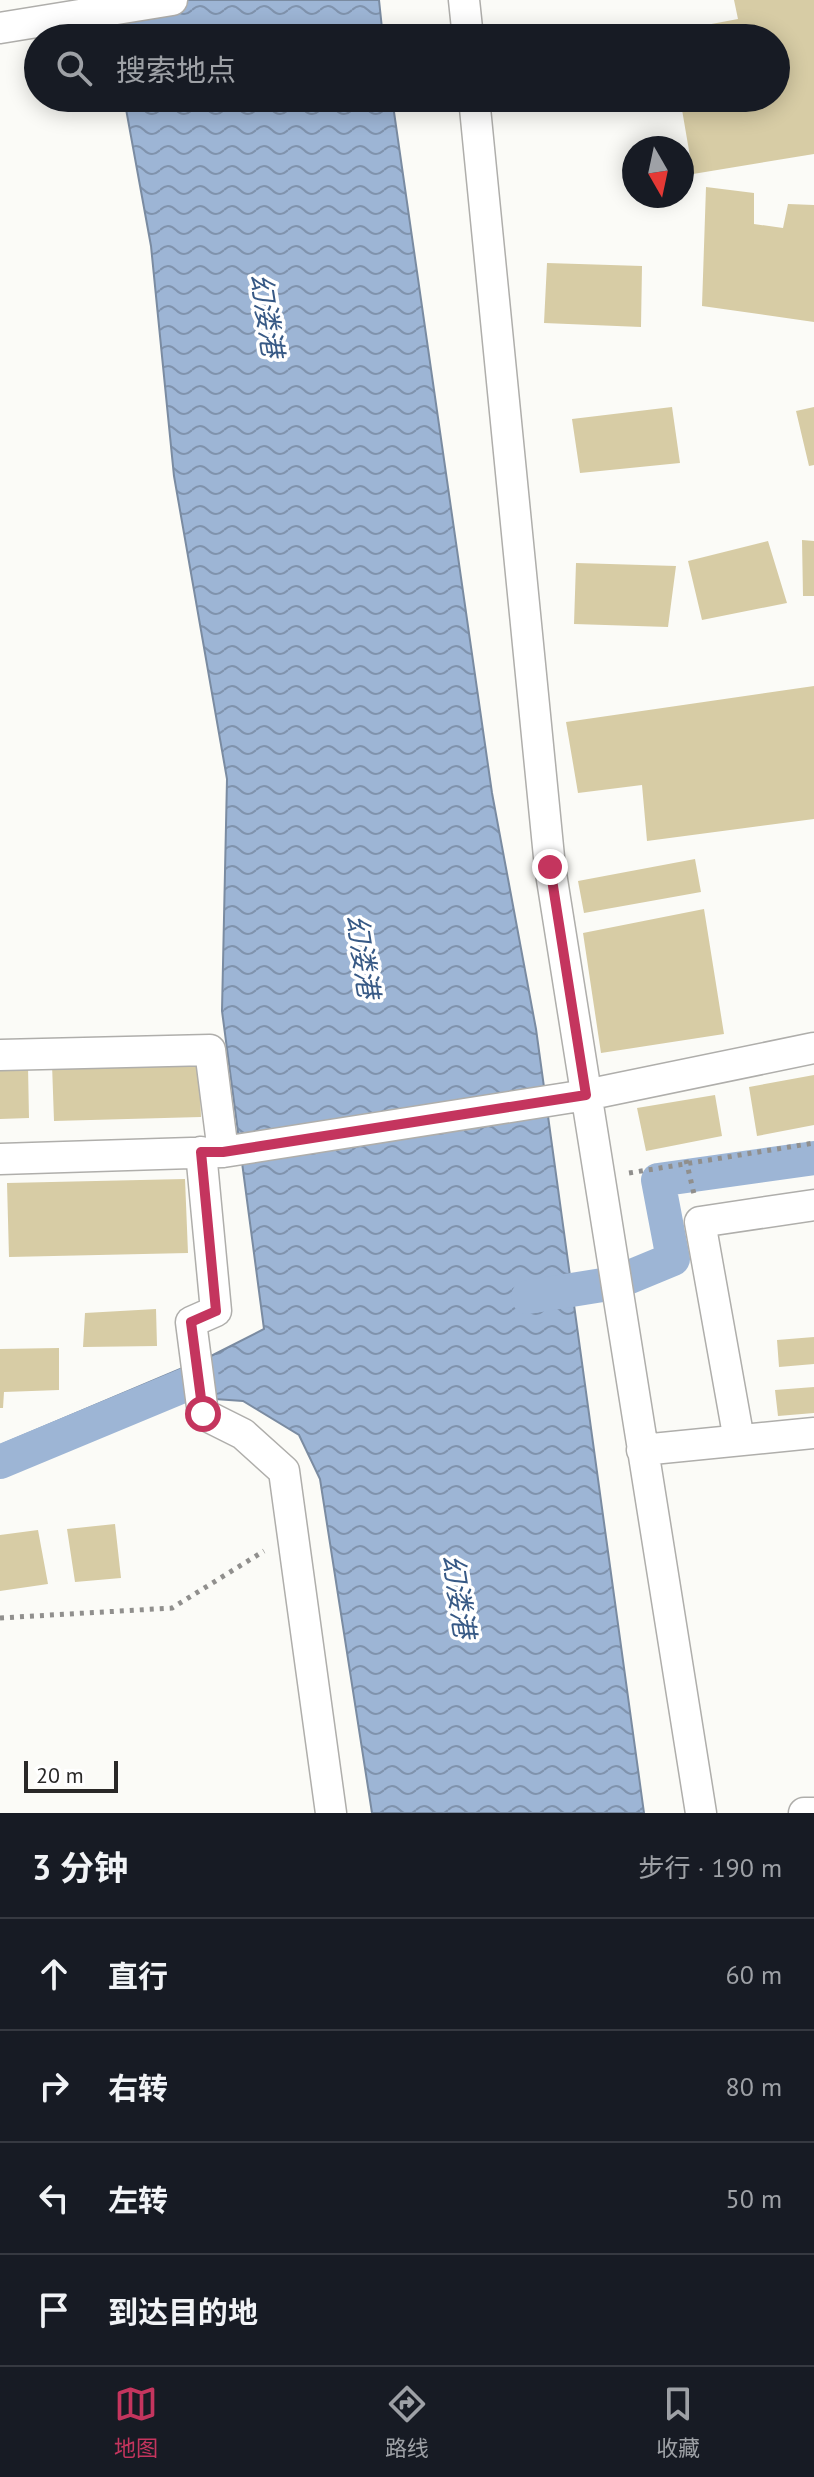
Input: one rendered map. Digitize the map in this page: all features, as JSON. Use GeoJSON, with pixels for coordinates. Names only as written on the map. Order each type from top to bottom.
{"type":"FeatureCollection","features":[{"type":"Feature","properties":{"kind":"street"},"geometry":{"type":"LineString","coordinates":[[0,28],[71,8],[172,0]]}},
{"type":"Feature","properties":{"kind":"street"},"geometry":{"type":"LineString","coordinates":[[464,0],[467,24]]}},
{"type":"Feature","properties":{"kind":"street"},"geometry":{"type":"LineString","coordinates":[[475,112],[550,867],[701,1813]]}},
{"type":"Feature","properties":{"kind":"street"},"geometry":{"type":"LineString","coordinates":[[0,1159],[212,1152],[586,1095],[814,1048]]}},
{"type":"Feature","properties":{"kind":"street"},"geometry":{"type":"LineString","coordinates":[[0,1055],[210,1050],[216,1311],[191,1322],[203,1414],[243,1434],[284,1471],[331,1813]]}},
{"type":"Feature","properties":{"kind":"street"},"geometry":{"type":"LineString","coordinates":[[739,1440],[700,1222],[814,1205]]}},
{"type":"Feature","properties":{"kind":"street"},"geometry":{"type":"LineString","coordinates":[[642,1450],[814,1433]]}},
{"type":"Feature","properties":{"kind":"street"},"geometry":{"type":"LineString","coordinates":[[804,1813],[814,1813]]}},
{"type":"Feature","properties":{"kind":"path"},"geometry":{"type":"LineString","coordinates":[[620,1175],[814,1143]]}},
{"type":"Feature","properties":{"kind":"path"},"geometry":{"type":"LineString","coordinates":[[0,1618],[172,1608],[292,1533]]}},
{"type":"Feature","properties":{"kind":"water"},"geometry":{"type":"Polygon","coordinates":[[[105,0],[379,0],[382,24],[109,24],[105,0]]]}},
{"type":"Feature","properties":{"kind":"water","name":"幻溇港"},"geometry":{"type":"Polygon","coordinates":[[[127,112],[394,112],[492,793],[536,1029],[644,1813],[372,1813],[320,1479],[299,1435],[243,1401],[143,1394],[0,1475],[0,1445],[211,1356],[264,1329],[222,1011],[227,779],[174,476],[151,246],[127,112]]]}},
{"type":"Feature","properties":{"kind":"building"},"geometry":{"type":"Polygon","coordinates":[[[734,0],[814,0],[814,154],[694,174],[694,136],[686,136],[682,112],[790,112],[790,24],[711,24],[738,19],[734,0]]]}},
{"type":"Feature","properties":{"kind":"building"},"geometry":{"type":"Polygon","coordinates":[[[706,187],[754,193],[754,224],[783,228],[788,204],[814,205],[814,322],[702,306],[706,187]]]}},
{"type":"Feature","properties":{"kind":"building"},"geometry":{"type":"Polygon","coordinates":[[[547,263],[642,266],[641,327],[544,323],[547,263]]]}},
{"type":"Feature","properties":{"kind":"building"},"geometry":{"type":"Polygon","coordinates":[[[672,407],[680,463],[580,473],[572,419],[672,407]]]}},
{"type":"Feature","properties":{"kind":"building"},"geometry":{"type":"Polygon","coordinates":[[[814,407],[814,465],[809,466],[796,411],[814,407]]]}},
{"type":"Feature","properties":{"kind":"building"},"geometry":{"type":"Polygon","coordinates":[[[802,540],[814,541],[814,596],[803,596],[802,540]]]}},
{"type":"Feature","properties":{"kind":"building"},"geometry":{"type":"Polygon","coordinates":[[[768,541],[787,603],[702,620],[688,561],[768,541]]]}},
{"type":"Feature","properties":{"kind":"building"},"geometry":{"type":"Polygon","coordinates":[[[576,563],[676,566],[668,627],[574,624],[576,563]]]}},
{"type":"Feature","properties":{"kind":"building"},"geometry":{"type":"Polygon","coordinates":[[[814,686],[814,819],[647,841],[642,785],[578,793],[566,722],[814,686]]]}},
{"type":"Feature","properties":{"kind":"building"},"geometry":{"type":"Polygon","coordinates":[[[695,859],[701,892],[584,913],[578,881],[695,859]]]}},
{"type":"Feature","properties":{"kind":"building"},"geometry":{"type":"Polygon","coordinates":[[[704,909],[724,1034],[601,1053],[583,933],[704,909]]]}},
{"type":"Feature","properties":{"kind":"building"},"geometry":{"type":"Polygon","coordinates":[[[199,1061],[201,1117],[54,1121],[52,1064],[199,1061]]]}},
{"type":"Feature","properties":{"kind":"building"},"geometry":{"type":"Polygon","coordinates":[[[28,1066],[29,1118],[0,1119],[0,1067],[28,1066]]]}},
{"type":"Feature","properties":{"kind":"building"},"geometry":{"type":"Polygon","coordinates":[[[814,1075],[814,1125],[757,1136],[749,1087],[814,1075]]]}},
{"type":"Feature","properties":{"kind":"building"},"geometry":{"type":"Polygon","coordinates":[[[715,1095],[722,1136],[646,1151],[637,1108],[715,1095]]]}},
{"type":"Feature","properties":{"kind":"building"},"geometry":{"type":"Polygon","coordinates":[[[185,1179],[188,1253],[9,1257],[7,1183],[185,1179]]]}},
{"type":"Feature","properties":{"kind":"building"},"geometry":{"type":"Polygon","coordinates":[[[156,1309],[157,1346],[83,1347],[85,1313],[156,1309]]]}},
{"type":"Feature","properties":{"kind":"building"},"geometry":{"type":"Polygon","coordinates":[[[814,1337],[814,1364],[779,1367],[777,1340],[814,1337]]]}},
{"type":"Feature","properties":{"kind":"building"},"geometry":{"type":"Polygon","coordinates":[[[59,1348],[59,1390],[4,1392],[3,1408],[0,1408],[0,1349],[59,1348]]]}},
{"type":"Feature","properties":{"kind":"building"},"geometry":{"type":"Polygon","coordinates":[[[814,1387],[814,1413],[778,1416],[775,1390],[814,1387]]]}},
{"type":"Feature","properties":{"kind":"building"},"geometry":{"type":"Polygon","coordinates":[[[115,1524],[121,1578],[75,1582],[67,1529],[115,1524]]]}},
{"type":"Feature","properties":{"kind":"building"},"geometry":{"type":"Polygon","coordinates":[[[38,1530],[48,1584],[0,1591],[0,1535],[38,1530]]]}},
{"type":"Feature","properties":{"kind":"waterway"},"geometry":{"type":"LineString","coordinates":[[528,1297],[615,1283],[673,1259],[658,1180],[814,1158]]}},
{"type":"Feature","properties":{"kind":"waterway"},"geometry":{"type":"LineString","coordinates":[[0,1462],[202,1378]]}},
{"type":"Feature","properties":{"kind":"route"},"geometry":{"type":"LineString","coordinates":[[203,1414],[191,1322],[216,1311],[201,1152],[223,1152],[586,1095],[550,867]]}}]}
